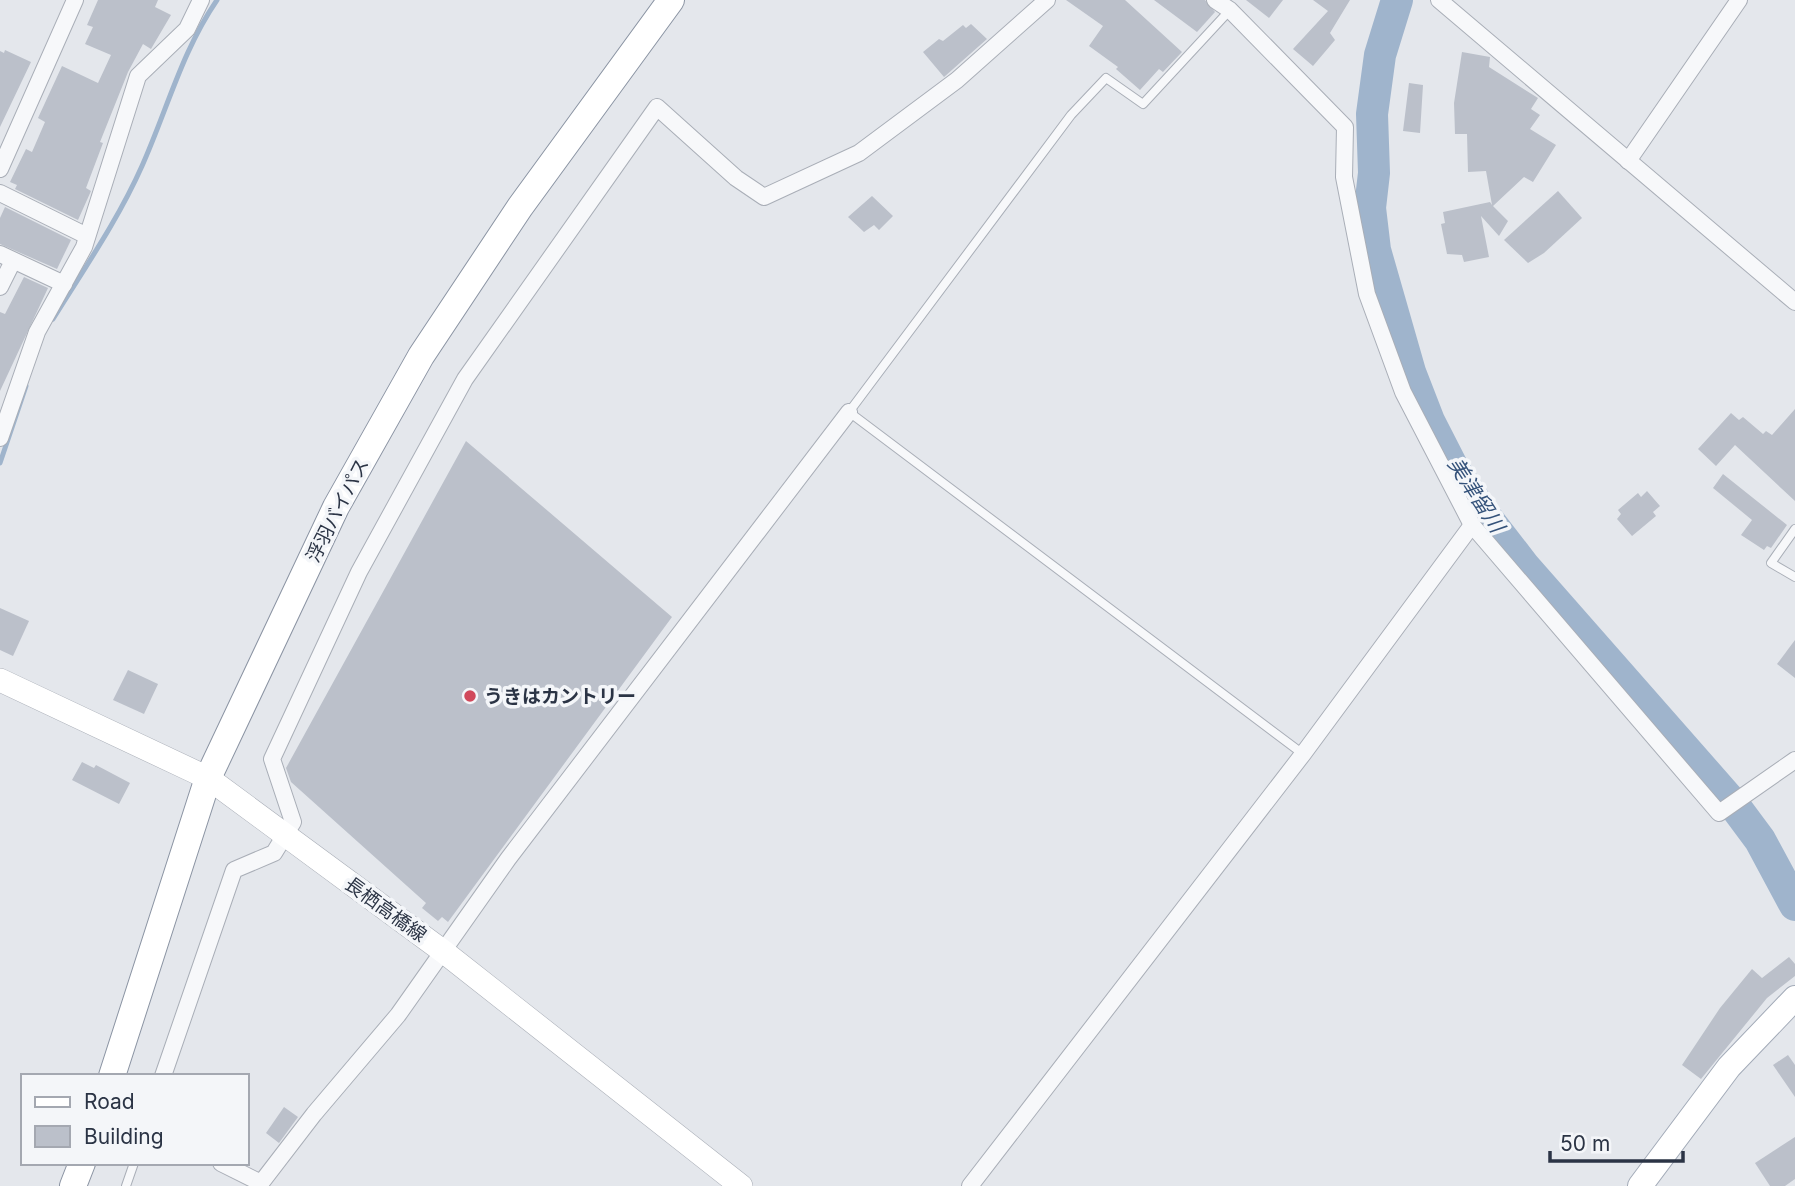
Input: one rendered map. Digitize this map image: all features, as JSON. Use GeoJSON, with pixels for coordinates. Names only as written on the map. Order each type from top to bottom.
{"type":"FeatureCollection","features":[{"type":"Feature","properties":{"kind":"highway","name":"浮羽バイパス"},"geometry":{"type":"LineString","coordinates":[[113,1074],[208,778],[336,506],[421,356],[520,207],[671,0]]}},
{"type":"Feature","properties":{"kind":"highway"},"geometry":{"type":"LineString","coordinates":[[73,1186],[81,1165]]}},
{"type":"Feature","properties":{"kind":"main road","name":"長栖高橋線"},"geometry":{"type":"LineString","coordinates":[[0,680],[208,778],[444,952],[741,1186]]}},
{"type":"Feature","properties":{"kind":"main road"},"geometry":{"type":"LineString","coordinates":[[1640,1186],[1729,1067],[1795,998]]}},
{"type":"Feature","properties":{"kind":"street"},"geometry":{"type":"LineString","coordinates":[[0,169],[75,0]]}},
{"type":"Feature","properties":{"kind":"street"},"geometry":{"type":"LineString","coordinates":[[0,438],[37,332],[87,236],[138,76],[187,29],[201,0]]}},
{"type":"Feature","properties":{"kind":"street"},"geometry":{"type":"LineString","coordinates":[[164,1074],[234,870],[274,853],[293,822],[272,759],[359,572],[465,379],[657,107],[736,178],[764,198],[859,153],[957,80],[1047,0]]}},
{"type":"Feature","properties":{"kind":"street"},"geometry":{"type":"LineString","coordinates":[[1215,0],[1230,10],[1345,127],[1344,177],[1367,294],[1403,392],[1472,525],[1719,813],[1774,772],[1795,760]]}},
{"type":"Feature","properties":{"kind":"street"},"geometry":{"type":"LineString","coordinates":[[1628,161],[1739,0]]}},
{"type":"Feature","properties":{"kind":"street"},"geometry":{"type":"LineString","coordinates":[[1443,3],[1795,302]]}},
{"type":"Feature","properties":{"kind":"street"},"geometry":{"type":"LineString","coordinates":[[0,193],[87,236]]}},
{"type":"Feature","properties":{"kind":"street"},"geometry":{"type":"LineString","coordinates":[[0,288],[7,257],[64,284]]}},
{"type":"Feature","properties":{"kind":"street"},"geometry":{"type":"LineString","coordinates":[[225,1165],[261,1183],[314,1114],[398,1015],[508,859],[849,412]]}},
{"type":"Feature","properties":{"kind":"street"},"geometry":{"type":"LineString","coordinates":[[970,1186],[1303,754],[1472,525]]}},
{"type":"Feature","properties":{"kind":"lane"},"geometry":{"type":"LineString","coordinates":[[1230,10],[1143,104],[1106,78],[1071,115],[849,412],[1303,754]]}},
{"type":"Feature","properties":{"kind":"lane"},"geometry":{"type":"LineString","coordinates":[[1795,529],[1772,563],[1795,577]]}},
{"type":"Feature","properties":{"kind":"lane"},"geometry":{"type":"LineString","coordinates":[[126,1186],[133,1165]]}},
{"type":"Feature","properties":{"kind":"building"},"geometry":{"type":"Polygon","coordinates":[[[98,0],[158,0],[155,7],[171,15],[151,49],[143,44],[128,72],[100,142],[103,143],[86,188],[91,191],[78,220],[15,189],[17,185],[10,182],[26,149],[32,152],[45,122],[38,118],[62,66],[98,83],[111,55],[85,44],[93,27],[87,25],[98,0]]]}},
{"type":"Feature","properties":{"kind":"building"},"geometry":{"type":"Polygon","coordinates":[[[1066,0],[1125,0],[1182,52],[1163,72],[1159,69],[1140,90],[1116,69],[1118,67],[1089,46],[1103,26],[1066,0]]]}},
{"type":"Feature","properties":{"kind":"building"},"geometry":{"type":"Polygon","coordinates":[[[1154,0],[1205,0],[1215,12],[1197,32],[1154,0]]]}},
{"type":"Feature","properties":{"kind":"building"},"geometry":{"type":"Polygon","coordinates":[[[1246,0],[1283,0],[1269,18],[1246,0]]]}},
{"type":"Feature","properties":{"kind":"building"},"geometry":{"type":"Polygon","coordinates":[[[1313,0],[1350,0],[1330,33],[1335,40],[1313,66],[1293,49],[1328,11],[1313,0]]]}},
{"type":"Feature","properties":{"kind":"building"},"geometry":{"type":"Polygon","coordinates":[[[971,24],[987,39],[944,77],[923,52],[963,25],[966,28],[971,24]]]}},
{"type":"Feature","properties":{"kind":"building"},"geometry":{"type":"Polygon","coordinates":[[[5,50],[31,62],[0,127],[0,51],[4,53],[5,50]]]}},
{"type":"Feature","properties":{"kind":"building"},"geometry":{"type":"Polygon","coordinates":[[[1462,52],[1490,57],[1489,67],[1538,98],[1531,109],[1540,115],[1530,129],[1556,145],[1533,182],[1524,177],[1493,206],[1508,221],[1499,236],[1481,216],[1489,257],[1464,262],[1462,255],[1447,254],[1441,224],[1445,223],[1443,212],[1490,202],[1492,205],[1486,171],[1468,172],[1467,134],[1455,134],[1454,103],[1462,52]]]}},
{"type":"Feature","properties":{"kind":"building"},"geometry":{"type":"Polygon","coordinates":[[[1409,83],[1423,85],[1420,133],[1403,131],[1409,83]]]}},
{"type":"Feature","properties":{"kind":"building"},"geometry":{"type":"Polygon","coordinates":[[[1558,191],[1582,218],[1544,253],[1528,263],[1504,240],[1558,191]]]}},
{"type":"Feature","properties":{"kind":"building"},"geometry":{"type":"Polygon","coordinates":[[[872,196],[893,216],[879,230],[874,225],[864,232],[848,217],[872,196]]]}},
{"type":"Feature","properties":{"kind":"building"},"geometry":{"type":"Polygon","coordinates":[[[5,207],[71,240],[57,269],[0,244],[0,218],[5,207]]]}},
{"type":"Feature","properties":{"kind":"building"},"geometry":{"type":"Polygon","coordinates":[[[24,277],[48,288],[0,391],[0,312],[5,314],[24,277]]]}},
{"type":"Feature","properties":{"kind":"building"},"geometry":{"type":"Polygon","coordinates":[[[1795,409],[1795,501],[1735,445],[1716,466],[1698,449],[1731,413],[1739,420],[1743,417],[1763,434],[1766,431],[1772,435],[1795,409]]]}},
{"type":"Feature","properties":{"kind":"building","name":"うきはカントリー"},"geometry":{"type":"Polygon","coordinates":[[[466,441],[672,617],[448,922],[442,917],[438,921],[422,908],[426,903],[291,782],[286,768],[466,441]]]}},
{"type":"Feature","properties":{"kind":"building"},"geometry":{"type":"Polygon","coordinates":[[[1723,474],[1787,525],[1771,548],[1767,546],[1764,550],[1741,535],[1752,520],[1713,488],[1723,474]]]}},
{"type":"Feature","properties":{"kind":"building"},"geometry":{"type":"Polygon","coordinates":[[[1647,491],[1660,506],[1653,512],[1656,516],[1632,536],[1617,519],[1621,514],[1618,510],[1638,493],[1641,497],[1647,491]]]}},
{"type":"Feature","properties":{"kind":"building"},"geometry":{"type":"Polygon","coordinates":[[[0,608],[29,621],[13,656],[0,650],[0,608]]]}},
{"type":"Feature","properties":{"kind":"building"},"geometry":{"type":"Polygon","coordinates":[[[1795,640],[1795,678],[1777,664],[1795,640]]]}},
{"type":"Feature","properties":{"kind":"building"},"geometry":{"type":"Polygon","coordinates":[[[128,670],[158,684],[144,714],[113,700],[128,670]]]}},
{"type":"Feature","properties":{"kind":"building"},"geometry":{"type":"Polygon","coordinates":[[[82,762],[94,768],[96,765],[130,783],[119,804],[72,780],[82,762]]]}},
{"type":"Feature","properties":{"kind":"building"},"geometry":{"type":"Polygon","coordinates":[[[1789,957],[1795,964],[1795,976],[1767,998],[1701,1079],[1682,1065],[1720,1008],[1752,969],[1762,978],[1789,957]]]}},
{"type":"Feature","properties":{"kind":"building"},"geometry":{"type":"Polygon","coordinates":[[[1788,1055],[1795,1065],[1795,1097],[1773,1065],[1788,1055]]]}},
{"type":"Feature","properties":{"kind":"building"},"geometry":{"type":"Polygon","coordinates":[[[284,1107],[298,1117],[279,1143],[266,1133],[284,1107]]]}},
{"type":"Feature","properties":{"kind":"building"},"geometry":{"type":"Polygon","coordinates":[[[1795,1137],[1795,1179],[1785,1186],[1770,1186],[1755,1163],[1795,1137]]]}},
{"type":"Feature","properties":{"kind":"waterway"},"geometry":{"type":"LineString","coordinates":[[53,319],[133,186],[184,60],[217,0]]}},
{"type":"Feature","properties":{"kind":"waterway","name":"美津留川"},"geometry":{"type":"LineString","coordinates":[[1397,0],[1380,55],[1372,114],[1374,173],[1370,208],[1375,250],[1410,372],[1429,421],[1452,466],[1483,513],[1524,566],[1734,805],[1760,840],[1795,905]]}},
{"type":"Feature","properties":{"kind":"waterway"},"geometry":{"type":"LineString","coordinates":[[0,463],[26,386]]}},
{"type":"Feature","properties":{"kind":"place","name":"うきはカントリー"},"geometry":{"type":"Point","coordinates":[470,696]}}]}
